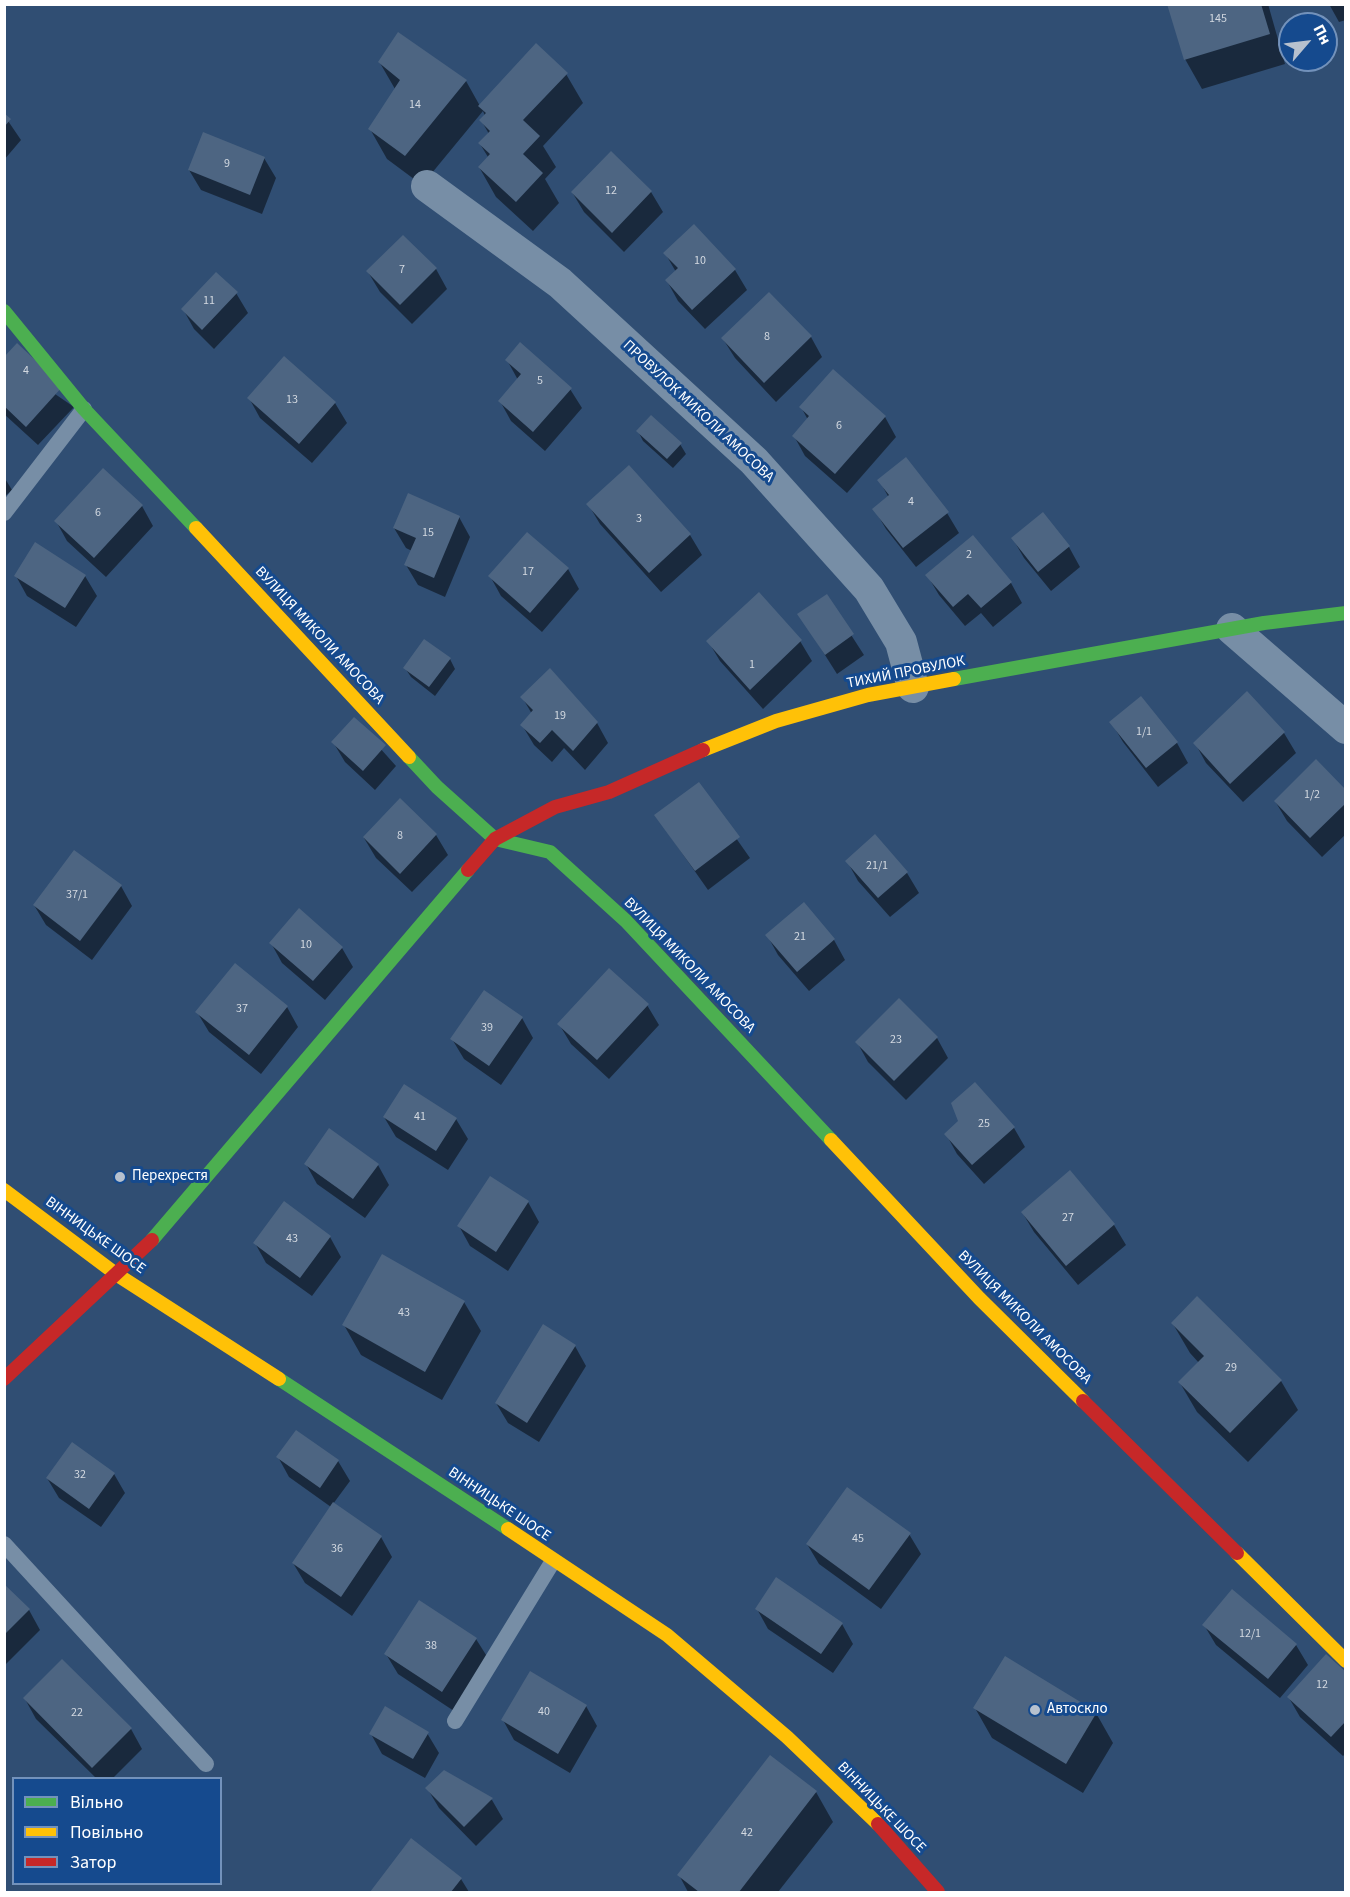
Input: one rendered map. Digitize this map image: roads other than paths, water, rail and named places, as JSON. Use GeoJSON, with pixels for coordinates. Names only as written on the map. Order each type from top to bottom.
{"type":"FeatureCollection","features":[{"type":"Feature","properties":{"kind":"street","name":"ПРОВУЛОК МИКОЛИ АМОСОВА"},"geometry":{"type":"LineString","coordinates":[[427,186],[560,283],[754,461],[869,590],[901,642],[913,687]]}},
{"type":"Feature","properties":{"kind":"street","name":"ВУЛИЦЯ МИКОЛИ АМОСОВА"},"geometry":{"type":"LineString","coordinates":[[4,311],[84,409],[437,787],[495,839],[550,852],[626,921],[980,1298],[1346,1661]]}},
{"type":"Feature","properties":{"kind":"street","name":"ТИХИЙ ПРОВУЛОК"},"geometry":{"type":"LineString","coordinates":[[495,839],[555,807],[609,792],[674,762],[776,721],[868,696],[1232,629],[1346,613]]}},
{"type":"Feature","properties":{"kind":"street"},"geometry":{"type":"LineString","coordinates":[[1232,629],[1346,728]]}},
{"type":"Feature","properties":{"kind":"street"},"geometry":{"type":"LineString","coordinates":[[4,1379],[148,1244],[495,839]]}},
{"type":"Feature","properties":{"kind":"street","name":"ВІННИЦЬКЕ ШОСЕ"},"geometry":{"type":"LineString","coordinates":[[4,1190],[116,1274],[352,1426],[667,1635],[787,1737],[894,1840],[938,1893]]}},
{"type":"Feature","properties":{"kind":"lane"},"geometry":{"type":"LineString","coordinates":[[4,513],[84,409]]}},
{"type":"Feature","properties":{"kind":"lane"},"geometry":{"type":"LineString","coordinates":[[4,1544],[206,1764]]}},
{"type":"Feature","properties":{"kind":"lane"},"geometry":{"type":"LineString","coordinates":[[456,1721],[553,1561]]}},
{"type":"Feature","properties":{"kind":"place","name":"Перехрестя"},"geometry":{"type":"Point","coordinates":[120,1177]}},
{"type":"Feature","properties":{"kind":"place","name":"Автоскло"},"geometry":{"type":"Point","coordinates":[1035,1710]}}]}
